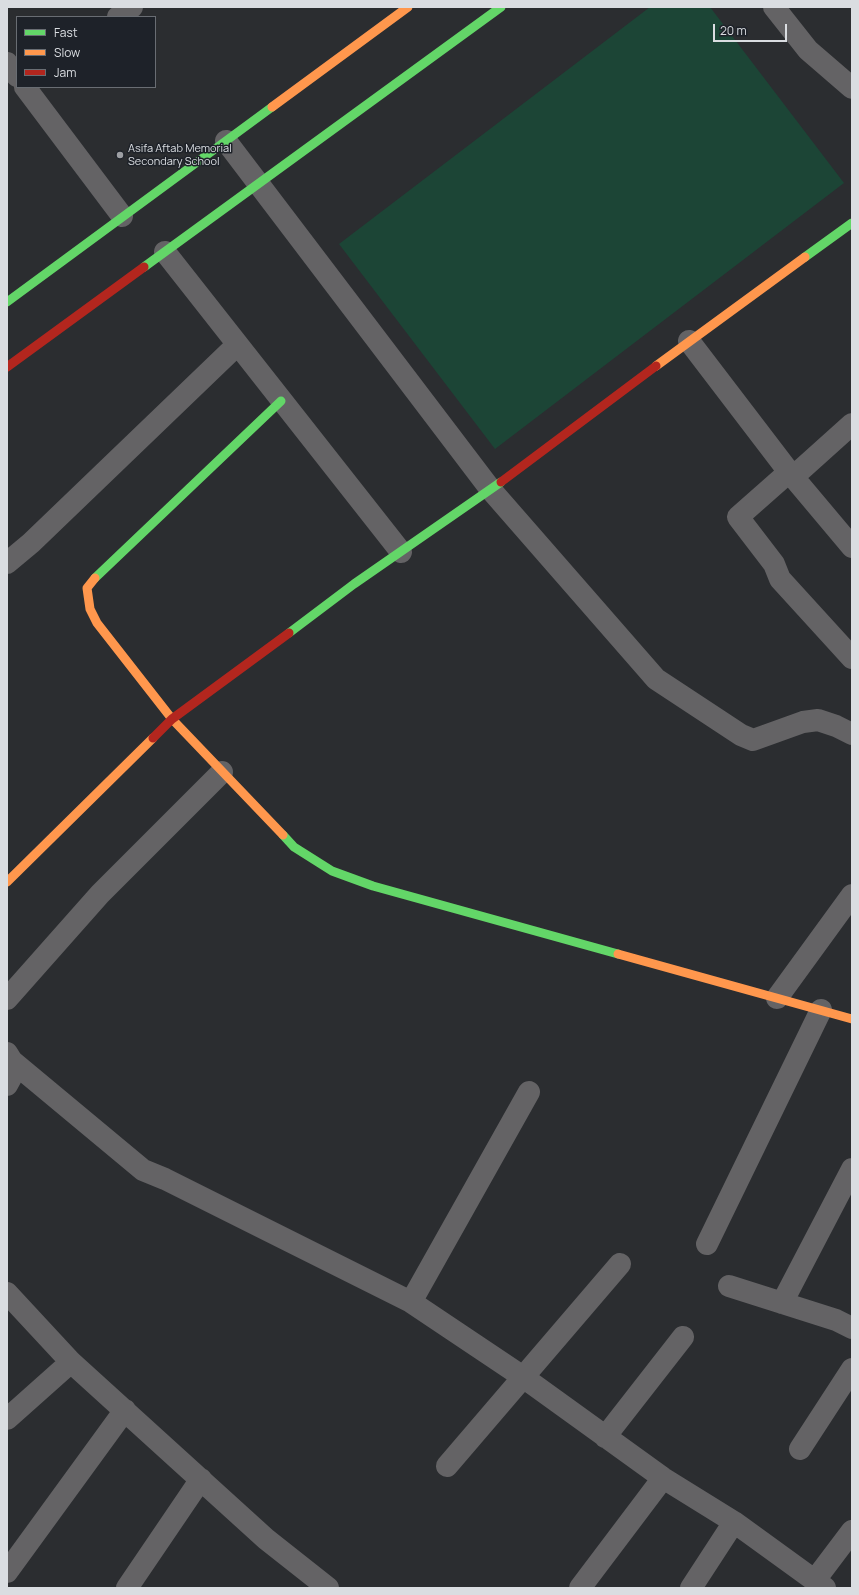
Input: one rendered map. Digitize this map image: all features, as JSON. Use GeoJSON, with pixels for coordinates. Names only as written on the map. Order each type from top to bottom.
{"type":"FeatureCollection","features":[{"type":"Feature","properties":{"kind":"street"},"geometry":{"type":"LineString","coordinates":[[119,16],[132,7]]}},
{"type":"Feature","properties":{"kind":"street"},"geometry":{"type":"LineString","coordinates":[[7,367],[501,7]]}},
{"type":"Feature","properties":{"kind":"street"},"geometry":{"type":"LineString","coordinates":[[774,7],[808,50],[852,88]]}},
{"type":"Feature","properties":{"kind":"street"},"geometry":{"type":"LineString","coordinates":[[7,302],[226,141],[403,8]]}},
{"type":"Feature","properties":{"kind":"street"},"geometry":{"type":"LineString","coordinates":[[7,63],[16,75]]}},
{"type":"Feature","properties":{"kind":"street"},"geometry":{"type":"LineString","coordinates":[[26,88],[122,216]]}},
{"type":"Feature","properties":{"kind":"street"},"geometry":{"type":"LineString","coordinates":[[226,141],[260,183],[491,490],[656,679],[741,735],[753,740],[803,722],[818,720],[836,726],[852,734]]}},
{"type":"Feature","properties":{"kind":"street"},"geometry":{"type":"LineString","coordinates":[[7,882],[172,719],[354,584],[491,490],[689,341],[852,223]]}},
{"type":"Feature","properties":{"kind":"street"},"geometry":{"type":"LineString","coordinates":[[164,252],[400,552]]}},
{"type":"Feature","properties":{"kind":"street"},"geometry":{"type":"LineString","coordinates":[[689,341],[791,474],[852,547]]}},
{"type":"Feature","properties":{"kind":"street"},"geometry":{"type":"LineString","coordinates":[[7,563],[31,544],[237,345]]}},
{"type":"Feature","properties":{"kind":"street"},"geometry":{"type":"LineString","coordinates":[[281,401],[97,575],[87,588],[90,609],[97,623],[172,719],[294,847],[332,871],[381,888],[852,1019]]}},
{"type":"Feature","properties":{"kind":"street"},"geometry":{"type":"LineString","coordinates":[[852,424],[738,518],[774,564],[780,579],[852,658]]}},
{"type":"Feature","properties":{"kind":"street"},"geometry":{"type":"LineString","coordinates":[[7,999],[100,894],[222,772]]}},
{"type":"Feature","properties":{"kind":"street"},"geometry":{"type":"LineString","coordinates":[[777,998],[852,895]]}},
{"type":"Feature","properties":{"kind":"street"},"geometry":{"type":"LineString","coordinates":[[707,1244],[821,1010]]}},
{"type":"Feature","properties":{"kind":"street"},"geometry":{"type":"LineString","coordinates":[[7,1085],[13,1074],[10,1058]]}},
{"type":"Feature","properties":{"kind":"street"},"geometry":{"type":"LineString","coordinates":[[10,1058],[143,1170],[165,1179],[411,1302],[523,1377],[663,1478],[734,1522],[820,1584],[852,1530]]}},
{"type":"Feature","properties":{"kind":"street"},"geometry":{"type":"LineString","coordinates":[[411,1302],[528,1092]]}},
{"type":"Feature","properties":{"kind":"street"},"geometry":{"type":"LineString","coordinates":[[782,1303],[852,1169]]}},
{"type":"Feature","properties":{"kind":"street"},"geometry":{"type":"LineString","coordinates":[[447,1466],[620,1264]]}},
{"type":"Feature","properties":{"kind":"street"},"geometry":{"type":"LineString","coordinates":[[729,1286],[836,1320],[852,1328]]}},
{"type":"Feature","properties":{"kind":"street"},"geometry":{"type":"LineString","coordinates":[[7,1293],[71,1362],[266,1539],[328,1588]]}},
{"type":"Feature","properties":{"kind":"street"},"geometry":{"type":"LineString","coordinates":[[605,1437],[683,1337]]}},
{"type":"Feature","properties":{"kind":"street"},"geometry":{"type":"LineString","coordinates":[[7,1419],[71,1362]]}},
{"type":"Feature","properties":{"kind":"street"},"geometry":{"type":"LineString","coordinates":[[800,1449],[852,1369]]}},
{"type":"Feature","properties":{"kind":"street"},"geometry":{"type":"LineString","coordinates":[[7,1572],[125,1410]]}},
{"type":"Feature","properties":{"kind":"street"},"geometry":{"type":"LineString","coordinates":[[580,1588],[663,1478]]}},
{"type":"Feature","properties":{"kind":"street"},"geometry":{"type":"LineString","coordinates":[[127,1588],[200,1479]]}},
{"type":"Feature","properties":{"kind":"street"},"geometry":{"type":"LineString","coordinates":[[691,1588],[734,1522]]}},
{"type":"Feature","properties":{"kind":"green space"},"geometry":{"type":"Polygon","coordinates":[[[650,7],[710,7],[844,183],[495,449],[339,244],[650,7]]]}},
{"type":"Feature","properties":{"kind":"traffic: fast"},"geometry":{"type":"LineString","coordinates":[[144,267],[501,7]]}},
{"type":"Feature","properties":{"kind":"traffic: fast"},"geometry":{"type":"LineString","coordinates":[[7,302],[272,107]]}},
{"type":"Feature","properties":{"kind":"traffic: fast"},"geometry":{"type":"LineString","coordinates":[[805,257],[852,223]]}},
{"type":"Feature","properties":{"kind":"traffic: fast"},"geometry":{"type":"LineString","coordinates":[[95,578],[281,401]]}},
{"type":"Feature","properties":{"kind":"traffic: fast"},"geometry":{"type":"LineString","coordinates":[[289,633],[354,584],[501,482]]}},
{"type":"Feature","properties":{"kind":"traffic: fast"},"geometry":{"type":"LineString","coordinates":[[283,835],[294,847],[332,871],[373,886],[618,954]]}},
{"type":"Feature","properties":{"kind":"traffic: slow"},"geometry":{"type":"LineString","coordinates":[[272,107],[408,7]]}},
{"type":"Feature","properties":{"kind":"traffic: slow"},"geometry":{"type":"LineString","coordinates":[[656,366],[805,257]]}},
{"type":"Feature","properties":{"kind":"traffic: slow"},"geometry":{"type":"LineString","coordinates":[[95,578],[87,588],[90,609],[97,623],[172,719],[283,835]]}},
{"type":"Feature","properties":{"kind":"traffic: slow"},"geometry":{"type":"LineString","coordinates":[[7,882],[153,738]]}},
{"type":"Feature","properties":{"kind":"traffic: slow"},"geometry":{"type":"LineString","coordinates":[[618,954],[852,1019]]}},
{"type":"Feature","properties":{"kind":"traffic: jam"},"geometry":{"type":"LineString","coordinates":[[7,367],[144,267]]}},
{"type":"Feature","properties":{"kind":"traffic: jam"},"geometry":{"type":"LineString","coordinates":[[501,482],[656,366]]}},
{"type":"Feature","properties":{"kind":"traffic: jam"},"geometry":{"type":"LineString","coordinates":[[153,738],[172,719],[289,633]]}},
{"type":"Feature","properties":{"kind":"place","name":"Asifa Aftab Memorial Secondary School"},"geometry":{"type":"Point","coordinates":[120,155]}}]}
